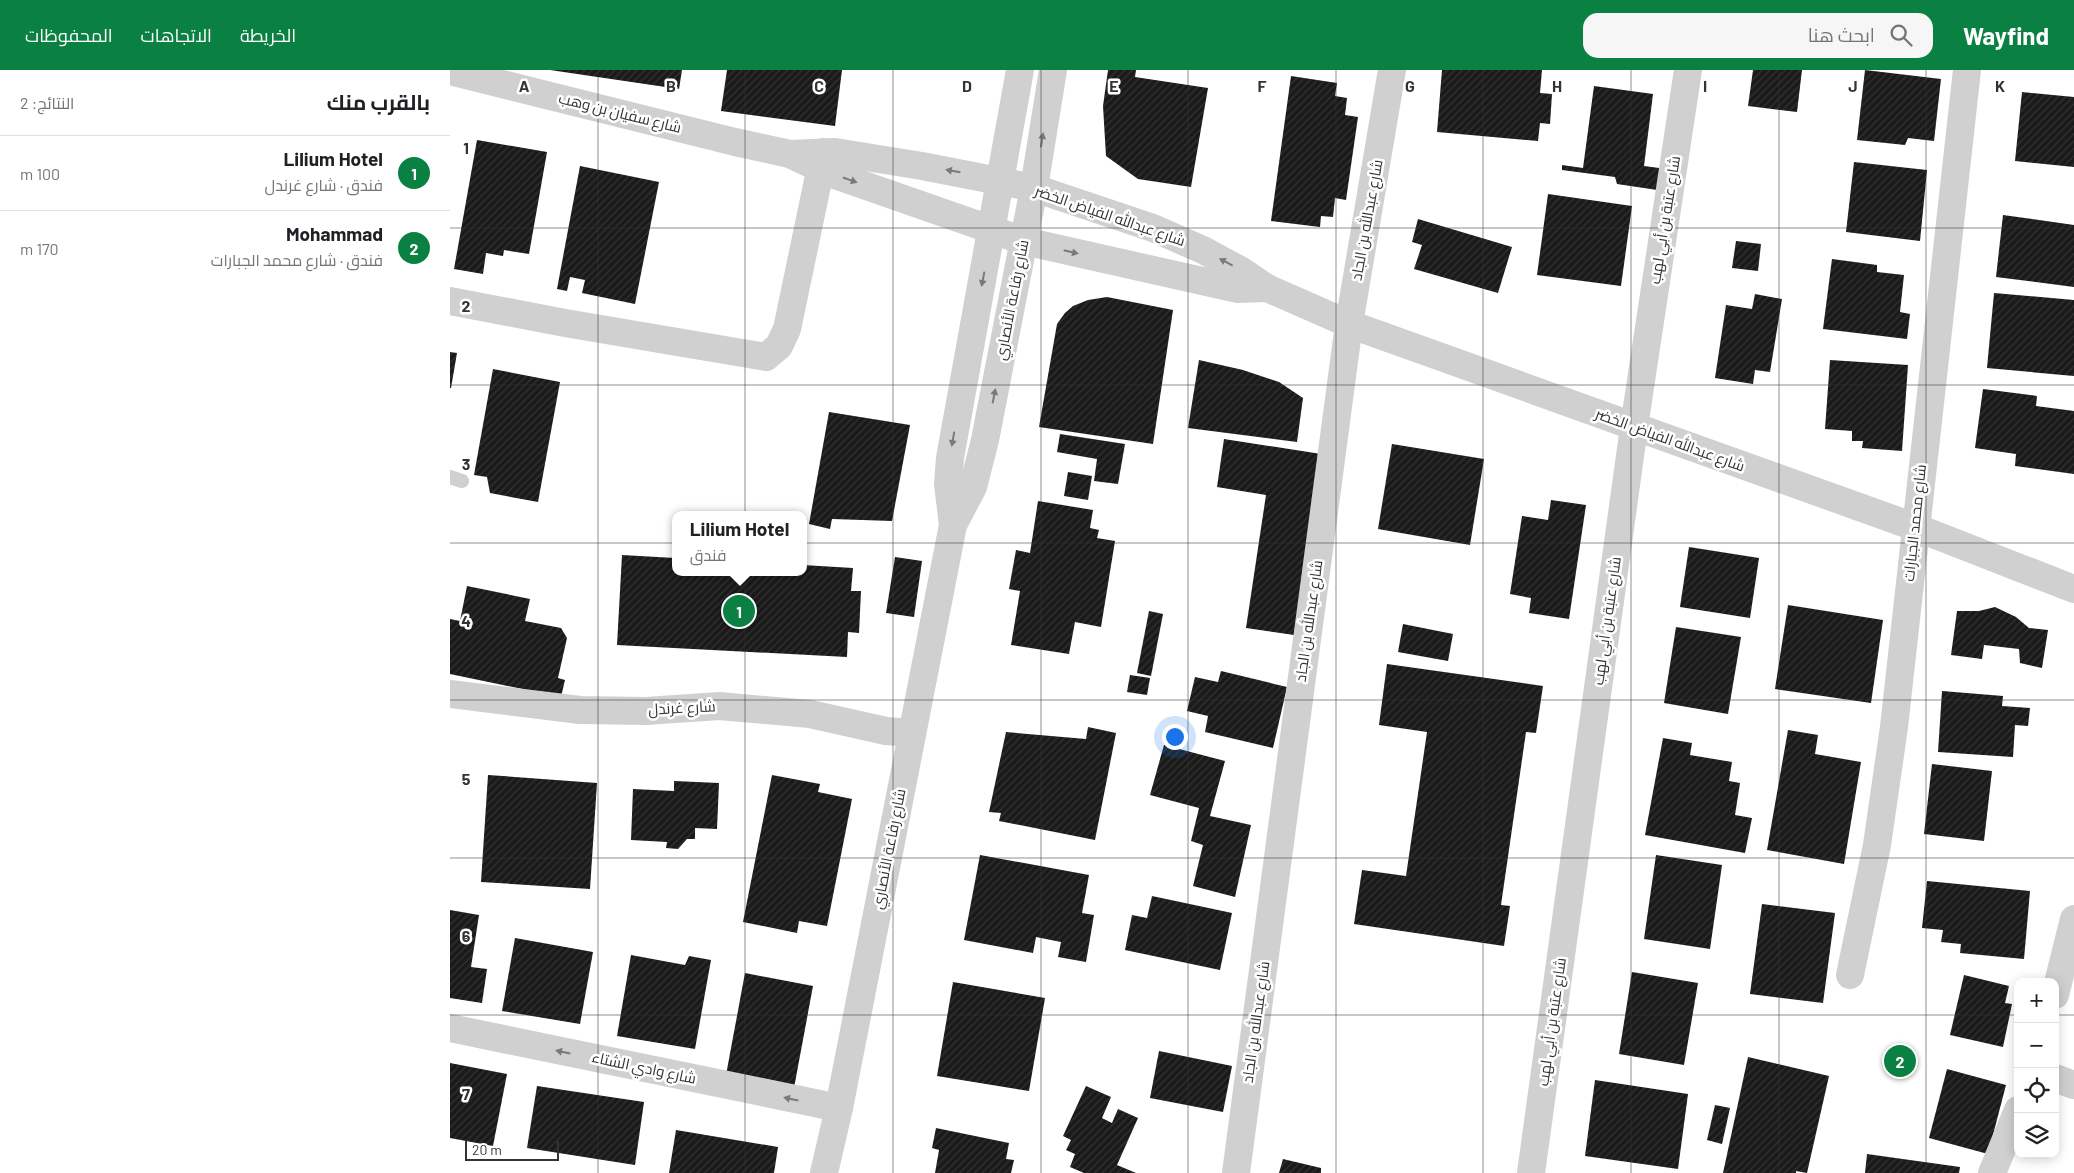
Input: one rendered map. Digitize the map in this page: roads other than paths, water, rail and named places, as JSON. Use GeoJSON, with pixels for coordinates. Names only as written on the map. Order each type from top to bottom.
{"type":"FeatureCollection","features":[{"type":"Feature","properties":{"kind":"street","name":"شارع رفاعة الأنصاري"},"geometry":{"type":"LineString","coordinates":[[953,525],[948,484],[950,458],[1020,70]]}},
{"type":"Feature","properties":{"kind":"street","name":"شارع رفاعة الأنصاري"},"geometry":{"type":"LineString","coordinates":[[824,1173],[839,1108],[953,525],[973,487],[980,460],[1024,242],[1053,70]]}},
{"type":"Feature","properties":{"kind":"street","name":"شارع عبدالله بن الجاد"},"geometry":{"type":"LineString","coordinates":[[1236,1173],[1349,324],[1392,70]]}},
{"type":"Feature","properties":{"kind":"street","name":"شارع عتبة بن أبي لهب"},"geometry":{"type":"LineString","coordinates":[[1531,1173],[1634,427],[1688,70]]}},
{"type":"Feature","properties":{"kind":"street","name":"شارع محمد الجبارات"},"geometry":{"type":"LineString","coordinates":[[1850,975],[1877,845],[1894,727],[1967,70]]}},
{"type":"Feature","properties":{"kind":"street","name":"شارع سفيان بن وهب"},"geometry":{"type":"LineString","coordinates":[[450,71],[735,142],[822,161],[992,231]]}},
{"type":"Feature","properties":{"kind":"street","name":"شارع سفيان بن وهب"},"geometry":{"type":"LineString","coordinates":[[822,161],[835,152],[1001,180]]}},
{"type":"Feature","properties":{"kind":"street"},"geometry":{"type":"LineString","coordinates":[[450,301],[575,325],[766,357],[779,346],[787,328],[822,161]]}},
{"type":"Feature","properties":{"kind":"street","name":"شارع عبدالله الفياض الخضر"},"geometry":{"type":"LineString","coordinates":[[1001,180],[1034,188],[1153,228],[1203,250],[1240,270],[1267,288],[1349,324],[1915,528],[2074,589]]}},
{"type":"Feature","properties":{"kind":"street","name":"شارع عبدالله الفياض الخضر"},"geometry":{"type":"LineString","coordinates":[[992,231],[1024,242],[1238,289],[1267,288]]}},
{"type":"Feature","properties":{"kind":"street","name":"شارع غرندل"},"geometry":{"type":"LineString","coordinates":[[450,694],[580,710],[646,710],[719,706],[810,714],[886,731],[912,733]]}},
{"type":"Feature","properties":{"kind":"street"},"geometry":{"type":"LineString","coordinates":[[2059,979],[2074,919]]}},
{"type":"Feature","properties":{"kind":"street","name":"شارع وادي الشتاء"},"geometry":{"type":"LineString","coordinates":[[450,1028],[839,1108]]}},
{"type":"Feature","properties":{"kind":"street"},"geometry":{"type":"LineString","coordinates":[[2059,1079],[2074,1085]]}},
{"type":"Feature","properties":{"kind":"street"},"geometry":{"type":"LineString","coordinates":[[1992,1173],[2017,1113]]}},
{"type":"Feature","properties":{"kind":"place","name":"Lilium Hotel"},"geometry":{"type":"Point","coordinates":[739,611]}},
{"type":"Feature","properties":{"kind":"place","name":"Mohammad"},"geometry":{"type":"Point","coordinates":[1900,1061]}}]}
